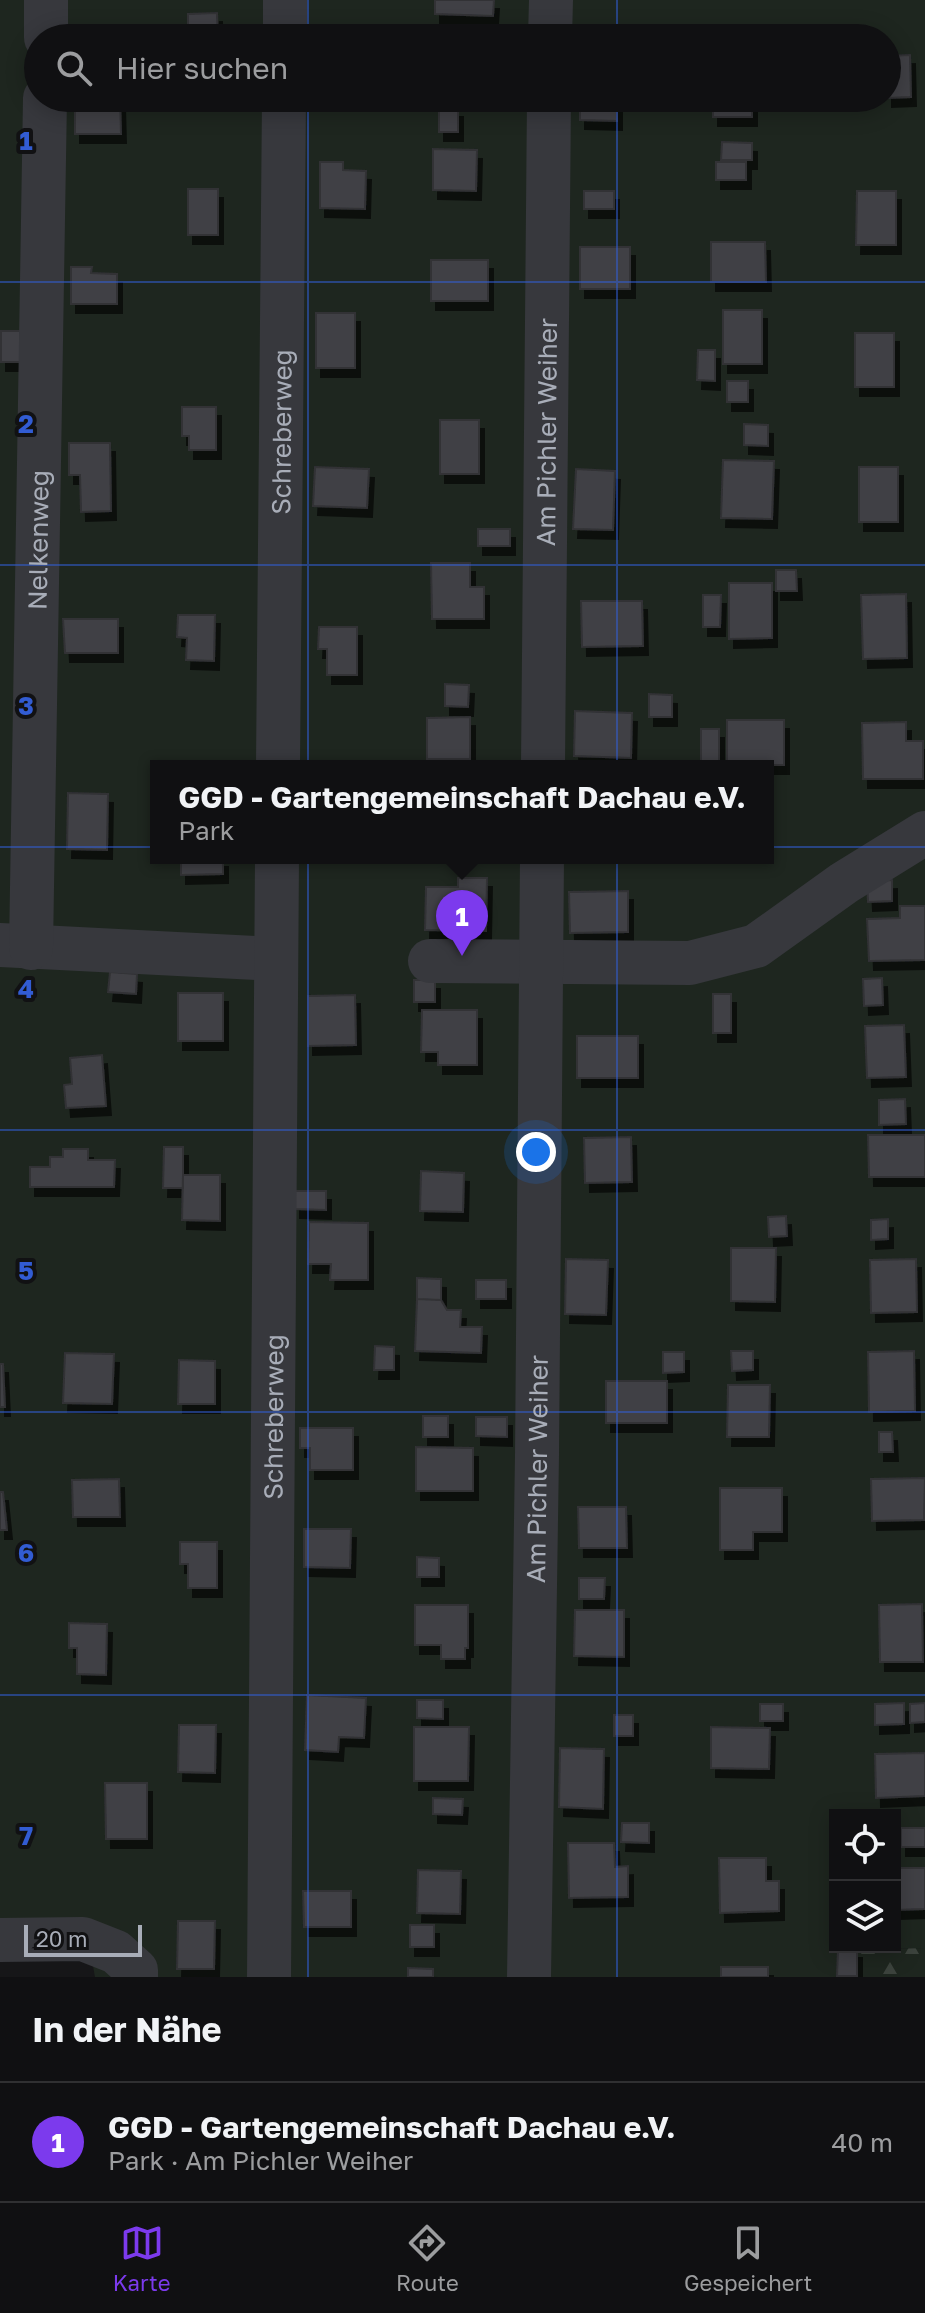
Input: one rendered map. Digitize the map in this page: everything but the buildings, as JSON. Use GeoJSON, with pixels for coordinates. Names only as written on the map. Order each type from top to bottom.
{"type":"FeatureCollection","features":[{"type":"Feature","properties":{"kind":"street"},"geometry":{"type":"LineString","coordinates":[[46,0],[46,24]]}},
{"type":"Feature","properties":{"kind":"street"},"geometry":{"type":"LineString","coordinates":[[285,0],[285,24]]}},
{"type":"Feature","properties":{"kind":"street"},"geometry":{"type":"LineString","coordinates":[[550,24],[551,0]]}},
{"type":"Feature","properties":{"kind":"street","name":"Nelkenweg"},"geometry":{"type":"LineString","coordinates":[[44,112],[18,789],[16,947],[276,959]]}},
{"type":"Feature","properties":{"kind":"street","name":"Schreberweg"},"geometry":{"type":"LineString","coordinates":[[278,760],[284,112]]}},
{"type":"Feature","properties":{"kind":"street","name":"Am Pichler Weiher"},"geometry":{"type":"LineString","coordinates":[[543,760],[549,112]]}},
{"type":"Feature","properties":{"kind":"street"},"geometry":{"type":"LineString","coordinates":[[430,961],[690,963],[756,946],[844,883],[925,833]]}},
{"type":"Feature","properties":{"kind":"street","name":"Schreberweg"},"geometry":{"type":"LineString","coordinates":[[269,1977],[277,864]]}},
{"type":"Feature","properties":{"kind":"street","name":"Am Pichler Weiher"},"geometry":{"type":"LineString","coordinates":[[529,1977],[542,864]]}},
{"type":"Feature","properties":{"kind":"street"},"geometry":{"type":"LineString","coordinates":[[0,1940],[83,1939],[116,1952],[136,1970],[136,1977]]}},
{"type":"Feature","properties":{"kind":"green space"},"geometry":{"type":"Polygon","coordinates":[[[0,0],[925,0],[925,1948],[901,1948],[901,1809],[829,1809],[829,1953],[858,1953],[857,1977],[95,1977],[91,1955],[0,1956],[0,0]]]}},
{"type":"Feature","properties":{"kind":"green space"},"geometry":{"type":"Polygon","coordinates":[[[901,1948],[925,1948],[925,1977],[857,1977],[857,1953],[901,1953],[901,1948]]]}},
{"type":"Feature","properties":{"kind":"place","name":"GGD - Gartengemeinschaft Dachau e.V."},"geometry":{"type":"Point","coordinates":[462,956]}}]}
